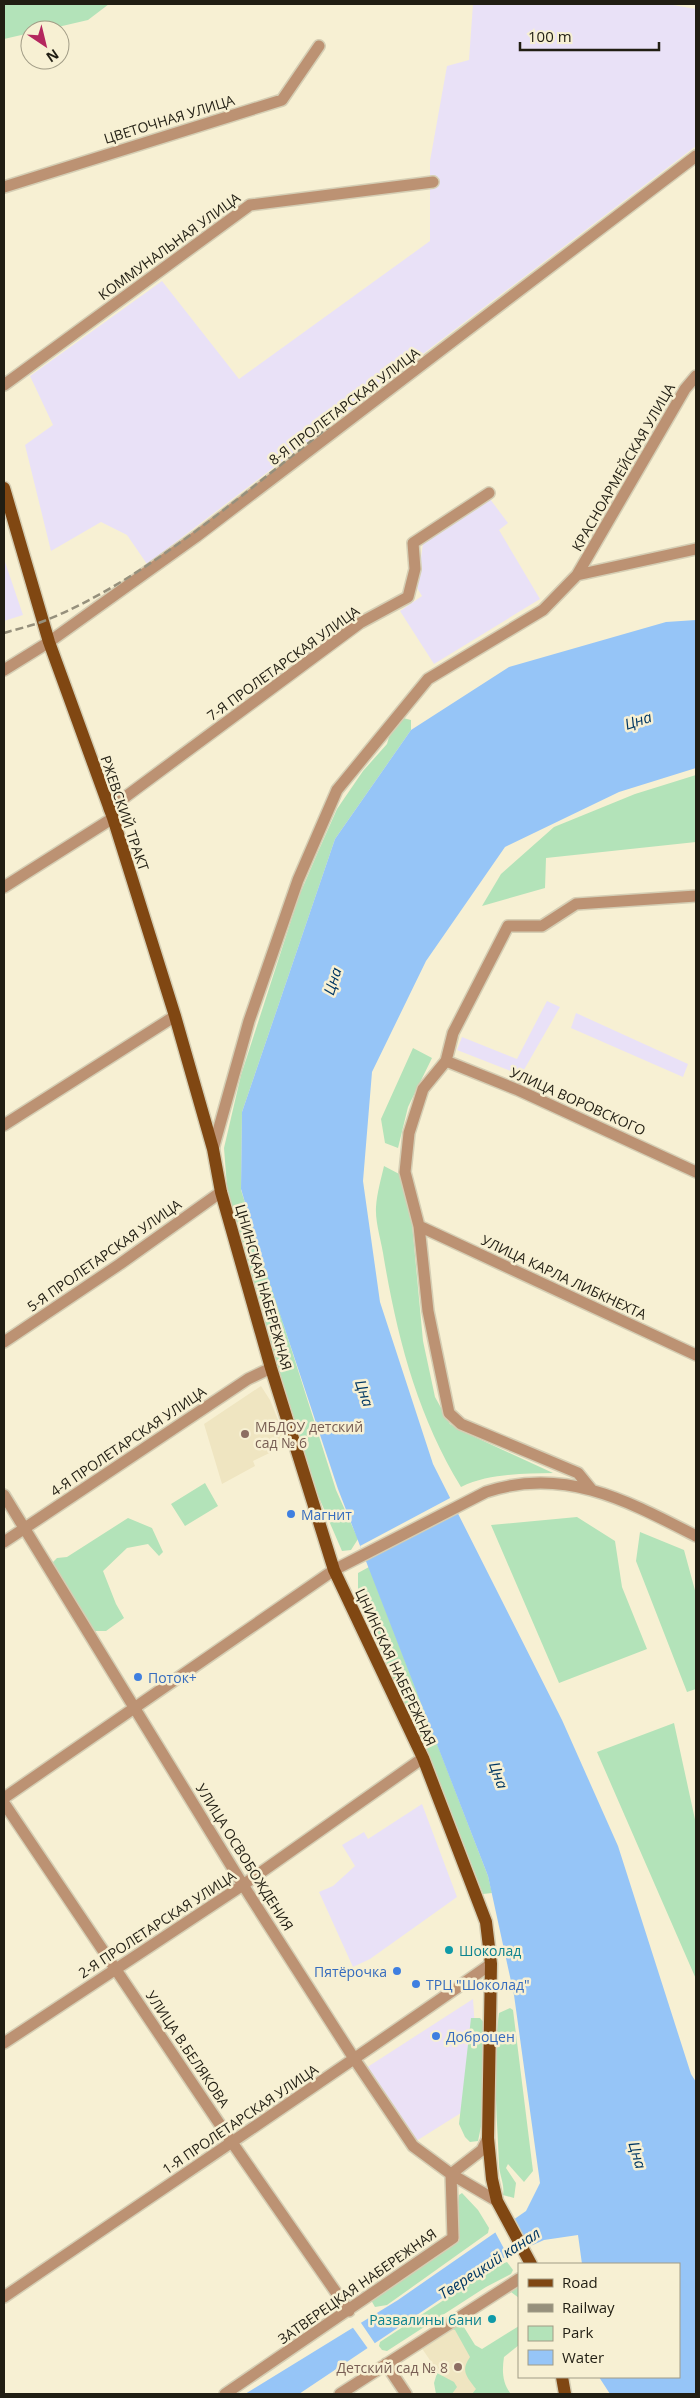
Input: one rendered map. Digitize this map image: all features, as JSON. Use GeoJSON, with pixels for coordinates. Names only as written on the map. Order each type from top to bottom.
{"type":"FeatureCollection","features":[{"type":"Feature","properties":{"kind":"main road","name":"РЖЕВСКИЙ ТРАКТ"},"geometry":{"type":"LineString","coordinates":[[4,488],[49,642],[111,813],[213,1149]]}},
{"type":"Feature","properties":{"kind":"main road","name":"ЦНИНСКАЯ НАБЕРЕЖНАЯ"},"geometry":{"type":"LineString","coordinates":[[213,1149],[221,1192],[271,1368],[334,1570],[422,1758],[486,1922],[491,1964],[488,2138],[497,2201],[530,2263]]}},
{"type":"Feature","properties":{"kind":"main road"},"geometry":{"type":"LineString","coordinates":[[562,2378],[565,2394]]}},
{"type":"Feature","properties":{"kind":"street","name":"ЦВЕТОЧНАЯ УЛИЦА"},"geometry":{"type":"LineString","coordinates":[[4,187],[282,100],[318,46]]}},
{"type":"Feature","properties":{"kind":"street","name":"8-Я ПРОЛЕТАРСКАЯ УЛИЦА"},"geometry":{"type":"LineString","coordinates":[[4,670],[49,642],[197,536],[696,156]]}},
{"type":"Feature","properties":{"kind":"street","name":"КОММУНАЛЬНАЯ УЛИЦА"},"geometry":{"type":"LineString","coordinates":[[4,385],[250,205],[433,182]]}},
{"type":"Feature","properties":{"kind":"street","name":"КРАСНОАРМЕЙСКАЯ УЛИЦА"},"geometry":{"type":"LineString","coordinates":[[577,574],[685,390],[696,376]]}},
{"type":"Feature","properties":{"kind":"street","name":"7-Я ПРОЛЕТАРСКАЯ УЛИЦА"},"geometry":{"type":"LineString","coordinates":[[4,887],[111,813],[360,623],[408,597],[415,569],[413,543],[489,493]]}},
{"type":"Feature","properties":{"kind":"street"},"geometry":{"type":"LineString","coordinates":[[577,574],[696,549]]}},
{"type":"Feature","properties":{"kind":"street","name":"ЦНИНСКАЯ НАБЕРЕЖНАЯ"},"geometry":{"type":"LineString","coordinates":[[213,1149],[252,1011],[298,880],[337,790],[428,679],[543,610],[577,574]]}},
{"type":"Feature","properties":{"kind":"street"},"geometry":{"type":"LineString","coordinates":[[591,1489],[578,1473],[461,1424],[449,1413],[428,1311],[419,1226],[405,1172],[409,1133],[423,1089],[446,1061],[452,1033],[508,926],[542,926],[576,904],[696,896]]}},
{"type":"Feature","properties":{"kind":"street"},"geometry":{"type":"LineString","coordinates":[[4,1126],[174,1016]]}},
{"type":"Feature","properties":{"kind":"street","name":"УЛИЦА ВОРОВСКОГО"},"geometry":{"type":"LineString","coordinates":[[446,1061],[518,1090],[696,1172]]}},
{"type":"Feature","properties":{"kind":"street","name":"5-Я ПРОЛЕТАРСКАЯ УЛИЦА"},"geometry":{"type":"LineString","coordinates":[[4,1342],[120,1264],[221,1192]]}},
{"type":"Feature","properties":{"kind":"street","name":"УЛИЦА КАРЛА ЛИБКНЕХТА"},"geometry":{"type":"LineString","coordinates":[[419,1226],[696,1355]]}},
{"type":"Feature","properties":{"kind":"street","name":"4-Я ПРОЛЕТАРСКАЯ УЛИЦА"},"geometry":{"type":"LineString","coordinates":[[4,1542],[248,1379],[271,1368]]}},
{"type":"Feature","properties":{"kind":"street"},"geometry":{"type":"LineString","coordinates":[[4,1798],[334,1570],[466,1501],[510,1484],[549,1483],[591,1489],[631,1503],[696,1536]]}},
{"type":"Feature","properties":{"kind":"street","name":"УЛИЦА ОСВОБОЖДЕНИЯ"},"geometry":{"type":"LineString","coordinates":[[4,1495],[243,1885],[355,2060],[413,2146],[451,2174],[497,2201]]}},
{"type":"Feature","properties":{"kind":"street","name":"2-Я ПРОЛЕТАРСКАЯ УЛИЦА"},"geometry":{"type":"LineString","coordinates":[[4,2043],[243,1885],[422,1758]]}},
{"type":"Feature","properties":{"kind":"street","name":"УЛИЦА В.БЕЛЯКОВА"},"geometry":{"type":"LineString","coordinates":[[4,1803],[231,2141],[349,2311]]}},
{"type":"Feature","properties":{"kind":"street","name":"1-Я ПРОЛЕТАРСКАЯ УЛИЦА"},"geometry":{"type":"LineString","coordinates":[[4,2297],[231,2141],[355,2060],[491,1964]]}},
{"type":"Feature","properties":{"kind":"street"},"geometry":{"type":"LineString","coordinates":[[451,2174],[482,2150],[488,2138]]}},
{"type":"Feature","properties":{"kind":"street","name":"ЗАТВЕРЕЦКАЯ НАБЕРЕЖНАЯ"},"geometry":{"type":"LineString","coordinates":[[225,2394],[349,2311],[453,2238],[451,2174]]}},
{"type":"Feature","properties":{"kind":"street"},"geometry":{"type":"LineString","coordinates":[[340,2394],[518,2280]]}},
{"type":"Feature","properties":{"kind":"street"},"geometry":{"type":"LineString","coordinates":[[386,2364],[406,2394]]}},
{"type":"Feature","properties":{"kind":"shaded area"},"geometry":{"type":"Polygon","coordinates":[[[473,4],[667,4],[696,9],[696,146],[147,564],[127,535],[101,522],[51,551],[25,445],[53,425],[30,376],[162,281],[239,379],[430,241],[430,161],[447,66],[469,60],[473,4]]]}},
{"type":"Feature","properties":{"kind":"shaded area"},"geometry":{"type":"Polygon","coordinates":[[[490,499],[508,523],[499,530],[540,599],[434,664],[400,611],[422,596],[417,588],[423,543],[490,499]]]}},
{"type":"Feature","properties":{"kind":"shaded area"},"geometry":{"type":"Polygon","coordinates":[[[4,559],[23,615],[4,621],[4,559]]]}},
{"type":"Feature","properties":{"kind":"shaded area"},"geometry":{"type":"Polygon","coordinates":[[[547,1001],[560,1007],[521,1075],[457,1050],[462,1037],[517,1059],[547,1001]]]}},
{"type":"Feature","properties":{"kind":"shaded area"},"geometry":{"type":"Polygon","coordinates":[[[576,1013],[688,1064],[683,1077],[571,1028],[576,1013]]]}},
{"type":"Feature","properties":{"kind":"shaded area","name":"МБДОУ детский сад № 6"},"geometry":{"type":"Polygon","coordinates":[[[261,1386],[270,1400],[288,1444],[253,1461],[255,1466],[222,1484],[204,1424],[261,1386]]]}},
{"type":"Feature","properties":{"kind":"shaded area"},"geometry":{"type":"Polygon","coordinates":[[[422,1804],[457,1897],[370,1959],[353,1967],[319,1892],[333,1886],[355,1866],[342,1845],[364,1832],[368,1839],[422,1804]]]}},
{"type":"Feature","properties":{"kind":"shaded area"},"geometry":{"type":"Polygon","coordinates":[[[473,1999],[480,2101],[413,2143],[366,2068],[473,1999]]]}},
{"type":"Feature","properties":{"kind":"shaded area","name":"Детский сад № 8"},"geometry":{"type":"Polygon","coordinates":[[[459,2323],[474,2347],[479,2394],[453,2394],[421,2347],[459,2323]]]}},
{"type":"Feature","properties":{"kind":"green space"},"geometry":{"type":"Polygon","coordinates":[[[4,4],[109,4],[88,20],[70,24],[70,20],[20,20],[20,35],[4,39],[4,4]]]}},
{"type":"Feature","properties":{"kind":"green space"},"geometry":{"type":"Polygon","coordinates":[[[403,718],[411,720],[411,730],[335,839],[242,1112],[241,1190],[336,1490],[358,1539],[351,1550],[342,1551],[314,1486],[271,1346],[258,1292],[249,1272],[227,1187],[224,1148],[241,1075],[299,896],[337,809],[363,771],[387,744],[389,737],[403,718]]]}},
{"type":"Feature","properties":{"kind":"green space"},"geometry":{"type":"Polygon","coordinates":[[[696,775],[696,842],[546,858],[545,888],[482,906],[501,874],[554,827],[635,794],[696,775]]]}},
{"type":"Feature","properties":{"kind":"green space"},"geometry":{"type":"Polygon","coordinates":[[[413,1048],[432,1058],[408,1107],[398,1148],[385,1143],[381,1119],[413,1048]]]}},
{"type":"Feature","properties":{"kind":"green space"},"geometry":{"type":"Polygon","coordinates":[[[384,1166],[403,1176],[411,1213],[423,1341],[435,1397],[450,1424],[553,1473],[494,1477],[472,1482],[461,1487],[446,1460],[421,1405],[396,1319],[376,1213],[377,1197],[384,1166]]]}},
{"type":"Feature","properties":{"kind":"green space"},"geometry":{"type":"Polygon","coordinates":[[[205,1483],[218,1506],[185,1526],[171,1504],[205,1483]]]}},
{"type":"Feature","properties":{"kind":"green space"},"geometry":{"type":"Polygon","coordinates":[[[577,1517],[615,1541],[622,1587],[647,1649],[559,1683],[491,1525],[577,1517]]]}},
{"type":"Feature","properties":{"kind":"green space"},"geometry":{"type":"Polygon","coordinates":[[[128,1518],[152,1528],[163,1552],[159,1556],[148,1544],[127,1548],[103,1571],[116,1604],[124,1618],[106,1631],[94,1631],[51,1564],[57,1558],[67,1557],[128,1518]]]}},
{"type":"Feature","properties":{"kind":"green space"},"geometry":{"type":"Polygon","coordinates":[[[640,1532],[684,1550],[696,1594],[696,1689],[687,1692],[636,1561],[640,1532]]]}},
{"type":"Feature","properties":{"kind":"green space"},"geometry":{"type":"Polygon","coordinates":[[[369,1567],[488,1876],[492,1893],[483,1894],[449,1807],[358,1597],[358,1573],[369,1567]]]}},
{"type":"Feature","properties":{"kind":"green space"},"geometry":{"type":"Polygon","coordinates":[[[674,1723],[696,1824],[696,1979],[597,1752],[674,1723]]]}},
{"type":"Feature","properties":{"kind":"green space"},"geometry":{"type":"Polygon","coordinates":[[[510,2008],[513,2010],[533,2171],[524,2182],[508,2164],[506,2168],[516,2183],[514,2198],[503,2195],[499,2168],[496,2088],[499,2013],[510,2008]]]}},
{"type":"Feature","properties":{"kind":"green space"},"geometry":{"type":"Polygon","coordinates":[[[471,2018],[480,2018],[487,2026],[484,2112],[478,2141],[470,2142],[465,2137],[459,2124],[471,2018]]]}},
{"type":"Feature","properties":{"kind":"green space"},"geometry":{"type":"Polygon","coordinates":[[[462,2193],[478,2210],[489,2228],[488,2233],[387,2305],[375,2307],[371,2300],[453,2242],[459,2195],[462,2193]]]}},
{"type":"Feature","properties":{"kind":"green space"},"geometry":{"type":"Polygon","coordinates":[[[507,2262],[513,2270],[511,2274],[486,2287],[387,2351],[382,2350],[379,2346],[380,2342],[494,2267],[507,2262]]]}},
{"type":"Feature","properties":{"kind":"green space"},"geometry":{"type":"Polygon","coordinates":[[[518,2283],[518,2297],[511,2292],[505,2294],[462,2324],[475,2345],[482,2349],[518,2327],[518,2346],[504,2357],[503,2362],[504,2381],[511,2394],[472,2394],[476,2389],[465,2370],[470,2357],[455,2330],[452,2329],[429,2344],[427,2341],[518,2283]]]}},
{"type":"Feature","properties":{"kind":"green space"},"geometry":{"type":"Polygon","coordinates":[[[437,2373],[454,2382],[457,2387],[452,2394],[436,2394],[434,2383],[437,2373]]]}},
{"type":"Feature","properties":{"kind":"water"},"geometry":{"type":"Polygon","coordinates":[[[696,620],[696,768],[619,792],[505,847],[426,961],[372,1072],[363,1181],[380,1302],[433,1464],[562,1720],[618,1846],[691,2074],[696,2082],[696,2394],[610,2394],[600,2378],[680,2378],[680,2263],[582,2263],[578,2235],[544,2240],[499,2260],[299,2394],[245,2394],[398,2300],[526,2211],[540,2183],[514,1995],[488,1876],[338,1489],[263,1263],[241,1189],[242,1112],[335,839],[411,730],[509,667],[666,622],[696,620]]]}},
{"type":"Feature","properties":{"kind":"pier"},"geometry":{"type":"Polygon","coordinates":[[[452,1497],[460,1512],[366,1560],[360,1546],[452,1497]]]}},
{"type":"Feature","properties":{"kind":"pier"},"geometry":{"type":"Polygon","coordinates":[[[509,2220],[524,2251],[509,2258],[494,2230],[509,2220]]]}},
{"type":"Feature","properties":{"kind":"pier"},"geometry":{"type":"Polygon","coordinates":[[[359,2320],[376,2345],[369,2350],[351,2325],[359,2320]]]}},
{"type":"Feature","properties":{"kind":"railway"},"geometry":{"type":"LineString","coordinates":[[4,633],[44,621],[82,604],[119,583],[192,534],[329,427]]}},
{"type":"Feature","properties":{"kind":"place","name":"МБДОУ детский сад № 6"},"geometry":{"type":"Point","coordinates":[245,1434]}},
{"type":"Feature","properties":{"kind":"place","name":"Магнит"},"geometry":{"type":"Point","coordinates":[291,1514]}},
{"type":"Feature","properties":{"kind":"place","name":"Поток+"},"geometry":{"type":"Point","coordinates":[138,1677]}},
{"type":"Feature","properties":{"kind":"place","name":"Шоколад"},"geometry":{"type":"Point","coordinates":[449,1950]}},
{"type":"Feature","properties":{"kind":"place","name":"Пятёрочка"},"geometry":{"type":"Point","coordinates":[397,1971]}},
{"type":"Feature","properties":{"kind":"place","name":"ТРЦ \"Шоколад\""},"geometry":{"type":"Point","coordinates":[416,1984]}},
{"type":"Feature","properties":{"kind":"place","name":"Доброцен"},"geometry":{"type":"Point","coordinates":[436,2036]}},
{"type":"Feature","properties":{"kind":"place","name":"Развалины бани"},"geometry":{"type":"Point","coordinates":[492,2319]}},
{"type":"Feature","properties":{"kind":"place","name":"Детский сад № 8"},"geometry":{"type":"Point","coordinates":[458,2367]}},
{"type":"Feature","properties":{"kind":"water label","name":"Цна"},"geometry":{"type":"Point","coordinates":[638,720]}},
{"type":"Feature","properties":{"kind":"water label","name":"Цна"},"geometry":{"type":"Point","coordinates":[332,981]}},
{"type":"Feature","properties":{"kind":"water label","name":"Цна"},"geometry":{"type":"Point","coordinates":[365,1393]}},
{"type":"Feature","properties":{"kind":"water label","name":"Цна"},"geometry":{"type":"Point","coordinates":[499,1775]}},
{"type":"Feature","properties":{"kind":"water label","name":"Цна"},"geometry":{"type":"Point","coordinates":[638,2155]}},
{"type":"Feature","properties":{"kind":"water label","name":"Тверецкий канал"},"geometry":{"type":"Point","coordinates":[489,2263]}}]}
